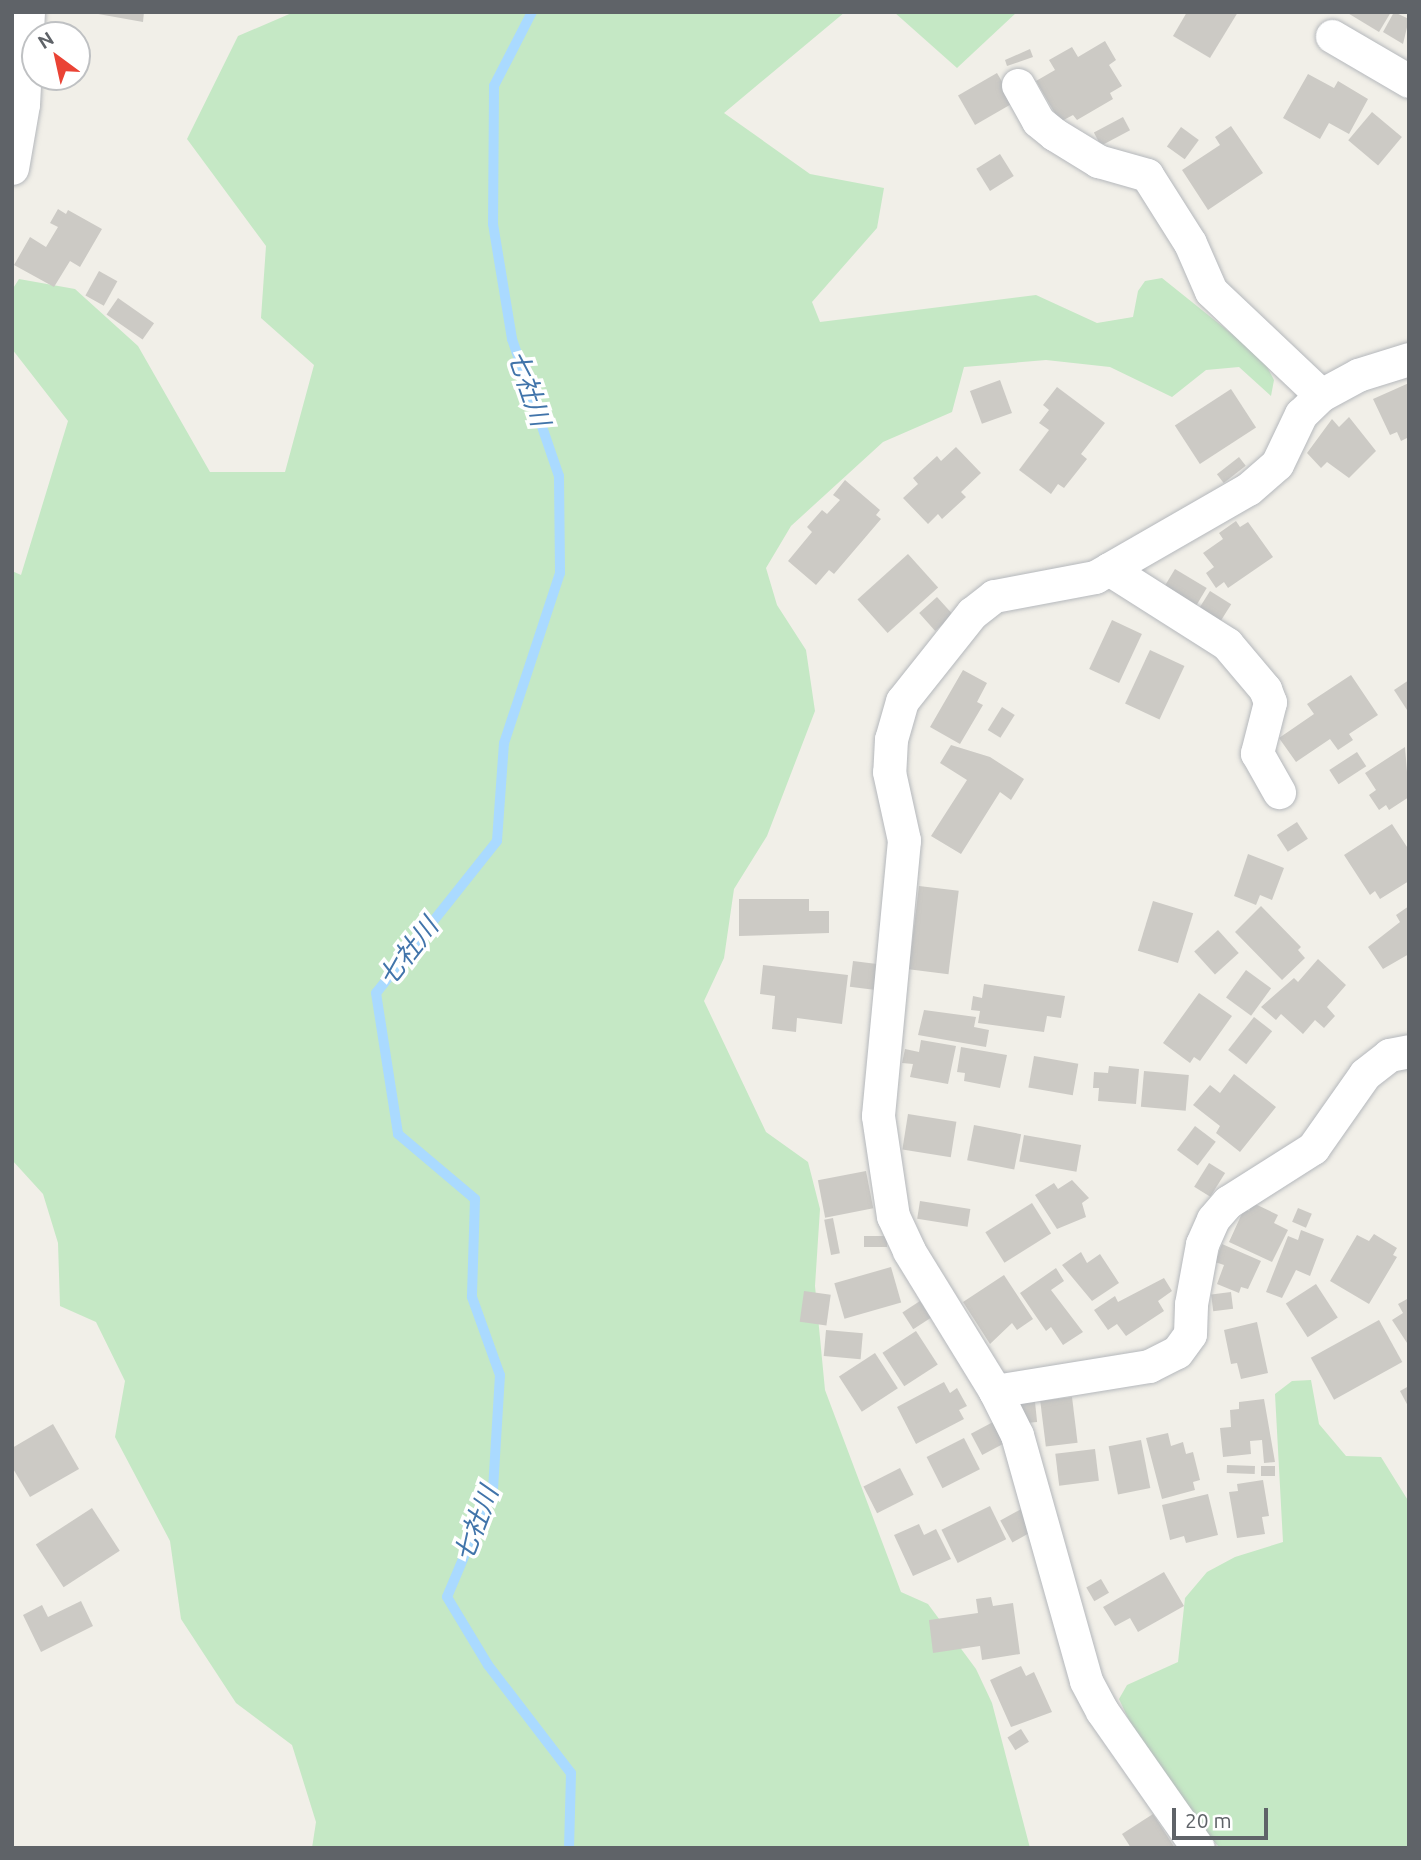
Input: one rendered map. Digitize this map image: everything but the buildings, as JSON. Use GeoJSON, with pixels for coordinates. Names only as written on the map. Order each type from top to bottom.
{"type":"FeatureCollection","features":[{"type":"Feature","properties":{"kind":"street"},"geometry":{"type":"LineString","coordinates":[[12,168],[23,104],[29,12]]}},
{"type":"Feature","properties":{"kind":"street"},"geometry":{"type":"LineString","coordinates":[[1332,36],[1409,80]]}},
{"type":"Feature","properties":{"kind":"street"},"geometry":{"type":"LineString","coordinates":[[1018,85],[1038,121],[1054,134],[1098,161],[1147,175],[1189,243],[1211,291],[1321,395]]}},
{"type":"Feature","properties":{"kind":"street"},"geometry":{"type":"LineString","coordinates":[[1198,1848],[1102,1711],[1086,1681],[1017,1435],[995,1391],[909,1251],[893,1216],[885,1180],[878,1116],[904,840],[889,772],[891,738],[902,701],[972,612],[994,596],[1095,577],[1248,489],[1277,464],[1301,414],[1321,395],[1357,375],[1409,359]]}},
{"type":"Feature","properties":{"kind":"street"},"geometry":{"type":"LineString","coordinates":[[1109,569],[1227,644],[1265,689],[1270,702],[1257,753],[1279,792]]}},
{"type":"Feature","properties":{"kind":"street"},"geometry":{"type":"LineString","coordinates":[[995,1391],[1149,1366],[1177,1352],[1190,1334],[1191,1304],[1202,1244],[1213,1219],[1228,1202],[1313,1148],[1365,1074],[1389,1055],[1409,1051]]}},
{"type":"Feature","properties":{"kind":"green space"},"geometry":{"type":"Polygon","coordinates":[[[294,12],[845,12],[724,113],[810,174],[884,188],[877,228],[812,302],[820,322],[1036,295],[1097,323],[1133,317],[1138,291],[1145,281],[1162,278],[1263,359],[1274,380],[1271,396],[1239,367],[1206,370],[1172,397],[1110,367],[1046,360],[964,367],[952,412],[883,442],[791,526],[766,568],[777,605],[806,650],[815,711],[767,836],[734,889],[724,958],[704,1001],[766,1132],[808,1162],[820,1209],[815,1286],[825,1390],[901,1592],[928,1604],[976,1669],[992,1703],[1030,1848],[312,1848],[316,1822],[292,1745],[236,1703],[181,1619],[170,1541],[115,1437],[125,1381],[96,1322],[60,1306],[58,1243],[43,1194],[12,1160],[12,571],[21,575],[68,421],[12,349],[12,290],[19,279],[75,289],[138,346],[210,472],[285,472],[314,365],[261,318],[266,246],[187,139],[238,36],[294,12]]]}},
{"type":"Feature","properties":{"kind":"green space"},"geometry":{"type":"Polygon","coordinates":[[[894,12],[1017,12],[957,68],[894,12]]]}},
{"type":"Feature","properties":{"kind":"green space"},"geometry":{"type":"Polygon","coordinates":[[[1311,1380],[1319,1424],[1346,1456],[1381,1457],[1409,1502],[1409,1848],[1220,1848],[1187,1813],[1134,1731],[1119,1699],[1127,1685],[1178,1662],[1185,1598],[1207,1572],[1235,1557],[1283,1542],[1275,1394],[1292,1381],[1311,1380]]]}},
{"type":"Feature","properties":{"kind":"waterway","name":"七社川"},"geometry":{"type":"LineString","coordinates":[[532,12],[494,86],[493,224],[512,339],[559,476],[560,573],[504,743],[497,841],[376,993],[398,1134],[475,1199],[472,1297],[500,1375],[493,1488],[447,1597],[488,1665],[571,1773],[569,1848]]}}]}
